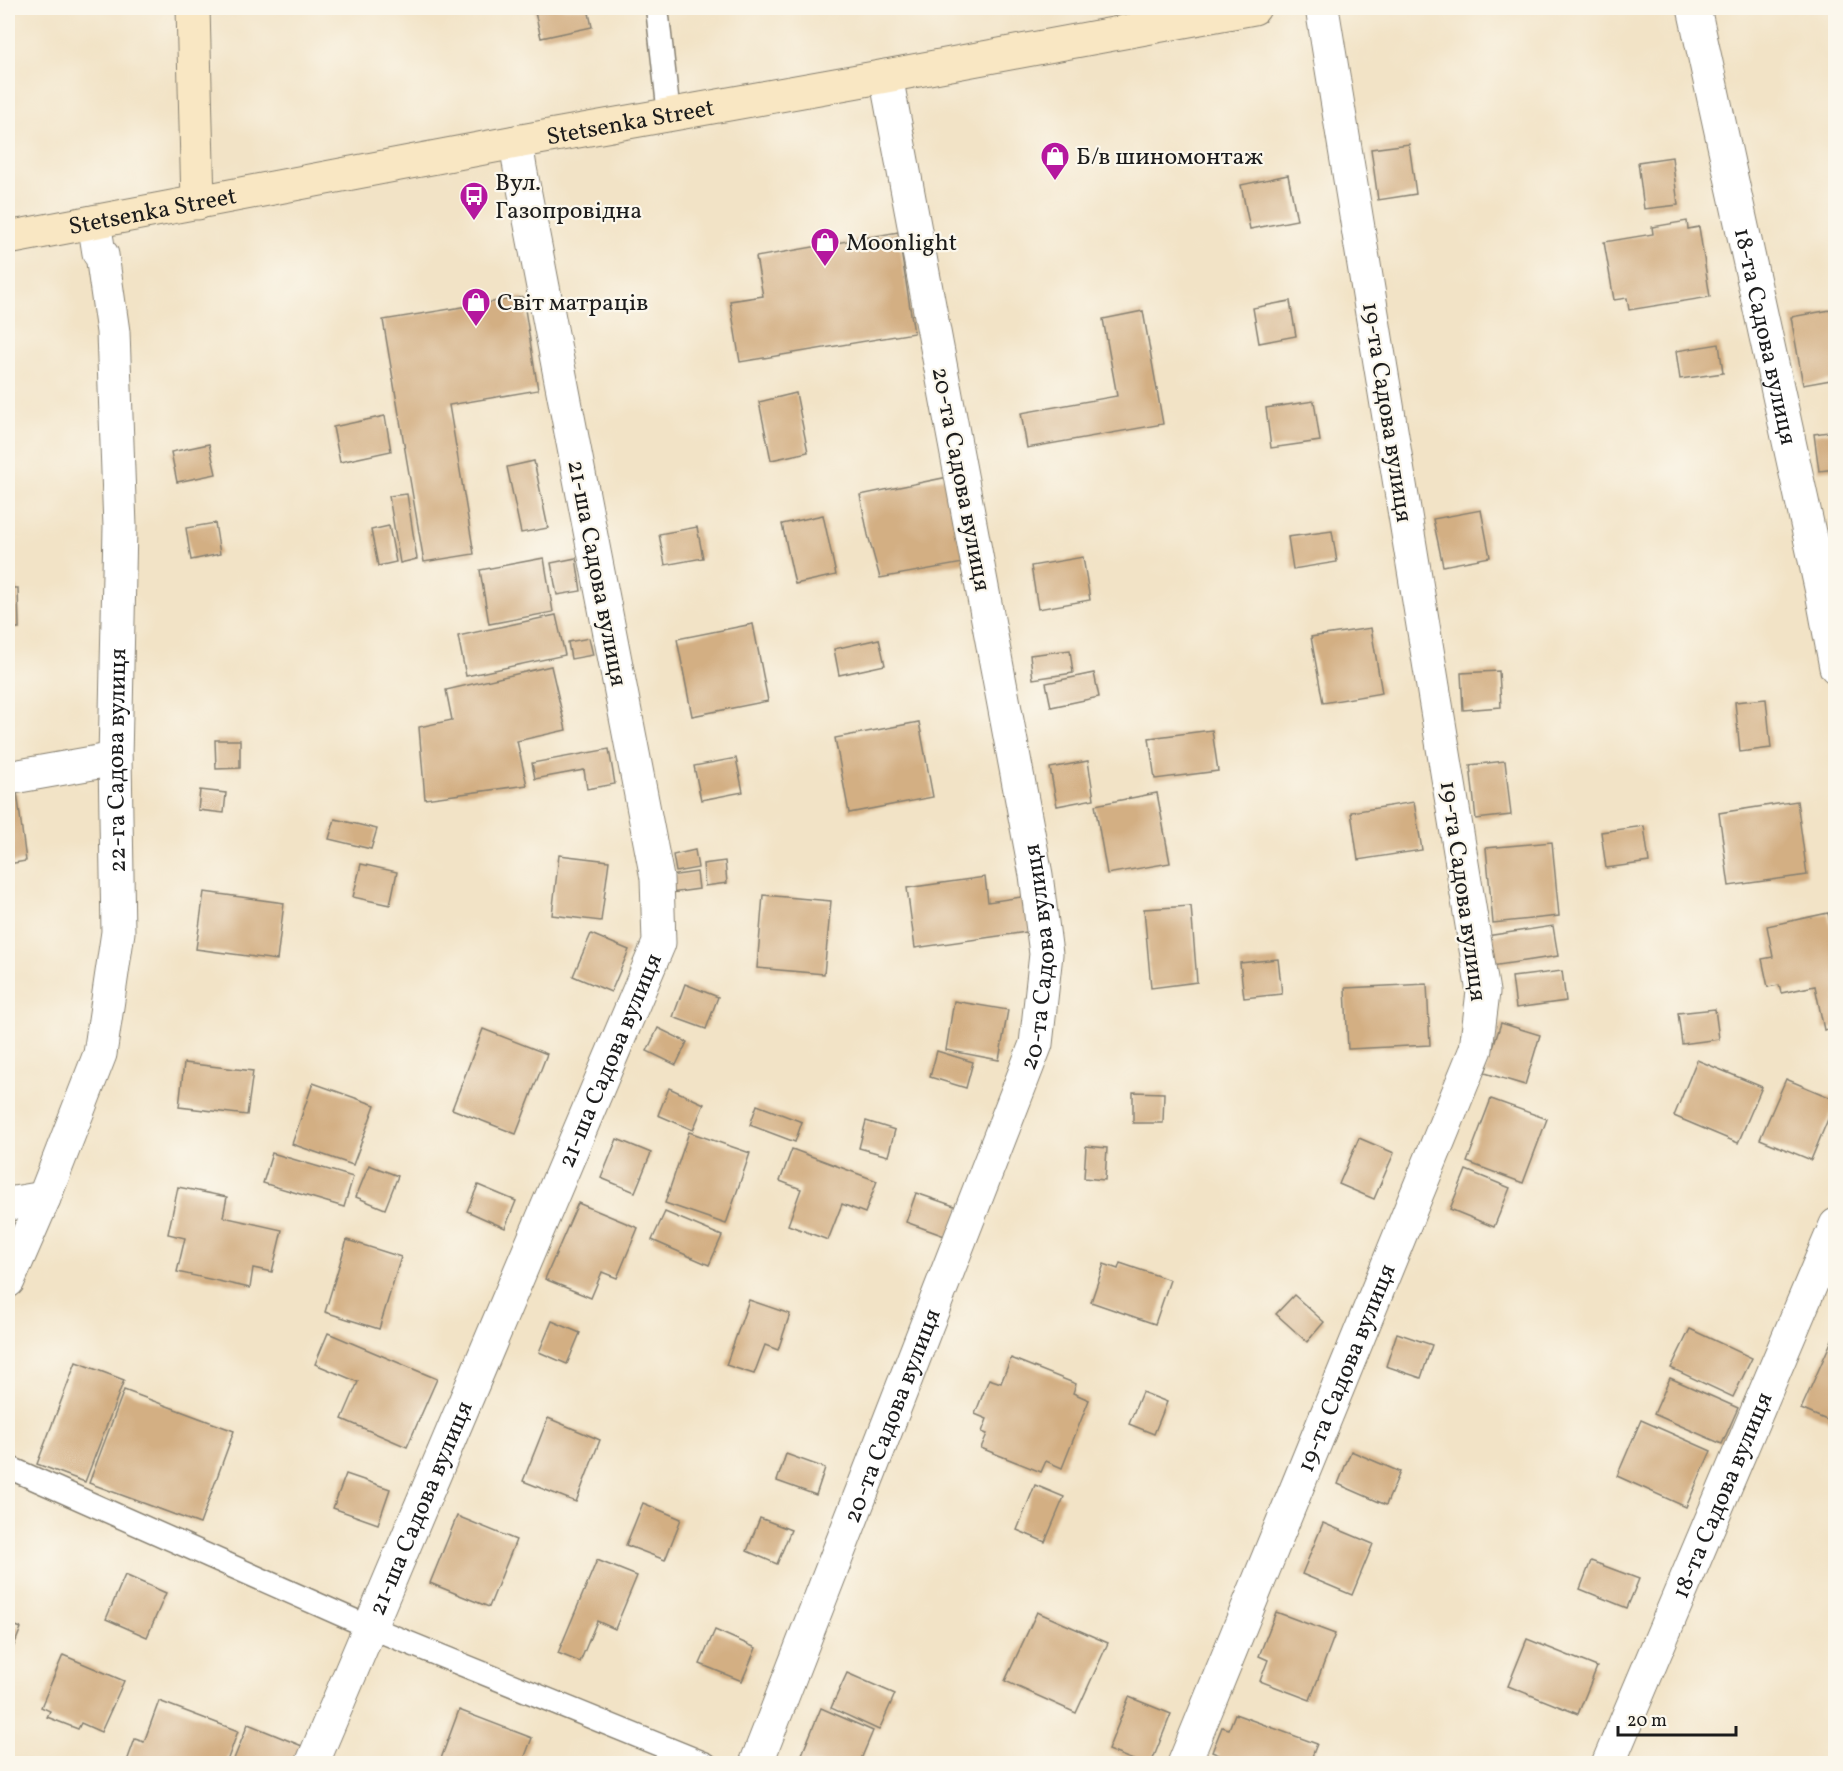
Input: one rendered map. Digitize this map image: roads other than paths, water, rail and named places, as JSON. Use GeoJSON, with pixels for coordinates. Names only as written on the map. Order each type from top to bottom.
{"type":"FeatureCollection","features":[{"type":"Feature","properties":{"kind":"main road"},"geometry":{"type":"LineString","coordinates":[[193,8],[198,203]]}},
{"type":"Feature","properties":{"kind":"main road","name":"Stetsenka Street"},"geometry":{"type":"LineString","coordinates":[[8,238],[516,142],[1254,8]]}},
{"type":"Feature","properties":{"kind":"street","name":"19-та Садова вулиця"},"geometry":{"type":"LineString","coordinates":[[1184,1764],[1476,1049],[1483,992],[1322,8]]}},
{"type":"Feature","properties":{"kind":"street","name":"18-та Садова вулиця"},"geometry":{"type":"LineString","coordinates":[[1694,8],[1822,592],[1836,667]]}},
{"type":"Feature","properties":{"kind":"street","name":"20-та Садова вулиця"},"geometry":{"type":"LineString","coordinates":[[756,1764],[1036,1044],[1046,954],[1036,875],[886,76]]}},
{"type":"Feature","properties":{"kind":"street","name":"21-ша Садова вулиця"},"geometry":{"type":"LineString","coordinates":[[312,1764],[659,943],[657,878],[516,142]]}},
{"type":"Feature","properties":{"kind":"street","name":"22-га Садова вулиця"},"geometry":{"type":"LineString","coordinates":[[8,1281],[44,1198],[100,1054],[118,933],[114,759],[120,527],[114,344],[102,255],[99,253],[94,222]]}},
{"type":"Feature","properties":{"kind":"street"},"geometry":{"type":"LineString","coordinates":[[8,778],[114,759]]}},
{"type":"Feature","properties":{"kind":"street"},"geometry":{"type":"LineString","coordinates":[[8,1204],[44,1198]]}},
{"type":"Feature","properties":{"kind":"street","name":"18-та Садова вулиця"},"geometry":{"type":"LineString","coordinates":[[1608,1764],[1836,1225]]}},
{"type":"Feature","properties":{"kind":"lane"},"geometry":{"type":"LineString","coordinates":[[657,8],[669,115]]}},
{"type":"Feature","properties":{"kind":"lane"},"geometry":{"type":"LineString","coordinates":[[8,1467],[370,1627],[706,1764]]}},
{"type":"Feature","properties":{"kind":"place","name":"Б/в шиномонтаж"},"geometry":{"type":"Point","coordinates":[1055,182]}},
{"type":"Feature","properties":{"kind":"place","name":"Вул. Газопровідна"},"geometry":{"type":"Point","coordinates":[474,222]}},
{"type":"Feature","properties":{"kind":"place","name":"Moonlight"},"geometry":{"type":"Point","coordinates":[825,268]}},
{"type":"Feature","properties":{"kind":"place","name":"Світ матраців"},"geometry":{"type":"Point","coordinates":[476,328]}}]}
